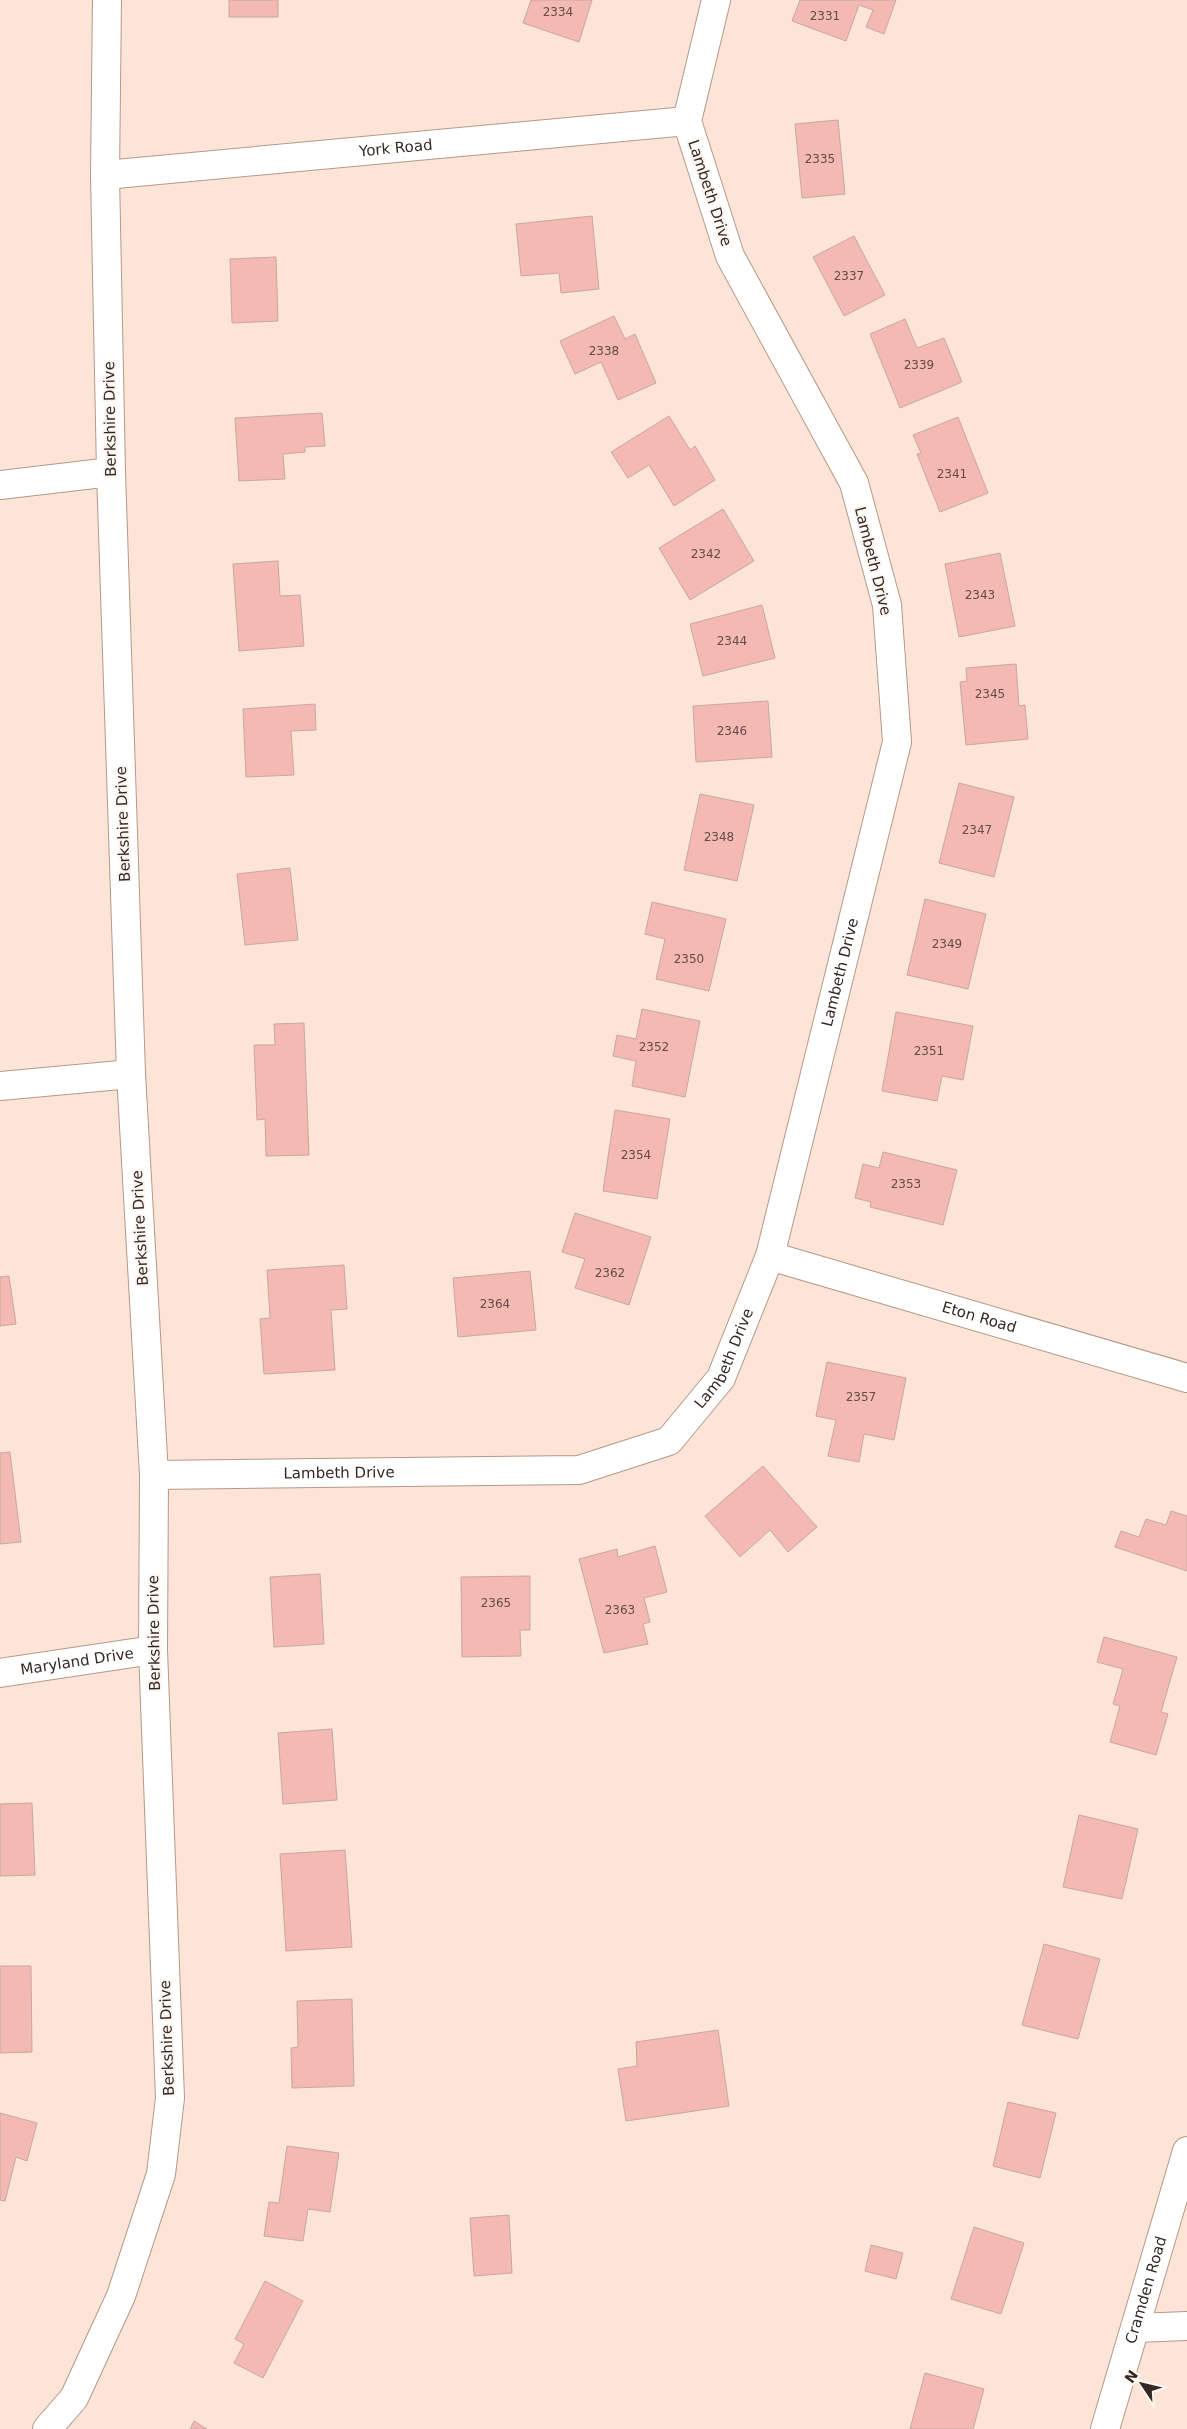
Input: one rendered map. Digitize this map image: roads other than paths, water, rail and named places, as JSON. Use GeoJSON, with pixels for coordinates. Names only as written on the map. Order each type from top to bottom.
{"type":"FeatureCollection","features":[{"type":"Feature","properties":{"kind":"street","name":"Berkshire Drive"},"geometry":{"type":"LineString","coordinates":[[47,2429],[74,2398],[121,2296],[160,2174],[170,2098],[153,1650],[154,1475],[131,1074],[111,472],[105,175],[107,0]]}},
{"type":"Feature","properties":{"kind":"street","name":"Lambeth Drive"},"geometry":{"type":"LineString","coordinates":[[154,1475],[579,1470],[670,1440],[721,1378],[770,1256],[897,742],[887,605],[854,483],[730,256],[687,121],[716,0]]}},
{"type":"Feature","properties":{"kind":"street","name":"York Road"},"geometry":{"type":"LineString","coordinates":[[105,175],[687,121]]}},
{"type":"Feature","properties":{"kind":"street"},"geometry":{"type":"LineString","coordinates":[[0,485],[111,472]]}},
{"type":"Feature","properties":{"kind":"street"},"geometry":{"type":"LineString","coordinates":[[0,1086],[131,1074]]}},
{"type":"Feature","properties":{"kind":"street","name":"Eton Road"},"geometry":{"type":"LineString","coordinates":[[770,1256],[1187,1378]]}},
{"type":"Feature","properties":{"kind":"street","name":"Maryland Drive"},"geometry":{"type":"LineString","coordinates":[[0,1672],[153,1650]]}},
{"type":"Feature","properties":{"kind":"street","name":"Cramden Road"},"geometry":{"type":"LineString","coordinates":[[1105,2429],[1187,2151]]}},
{"type":"Feature","properties":{"kind":"street"},"geometry":{"type":"LineString","coordinates":[[1136,2328],[1187,2326]]}}]}
